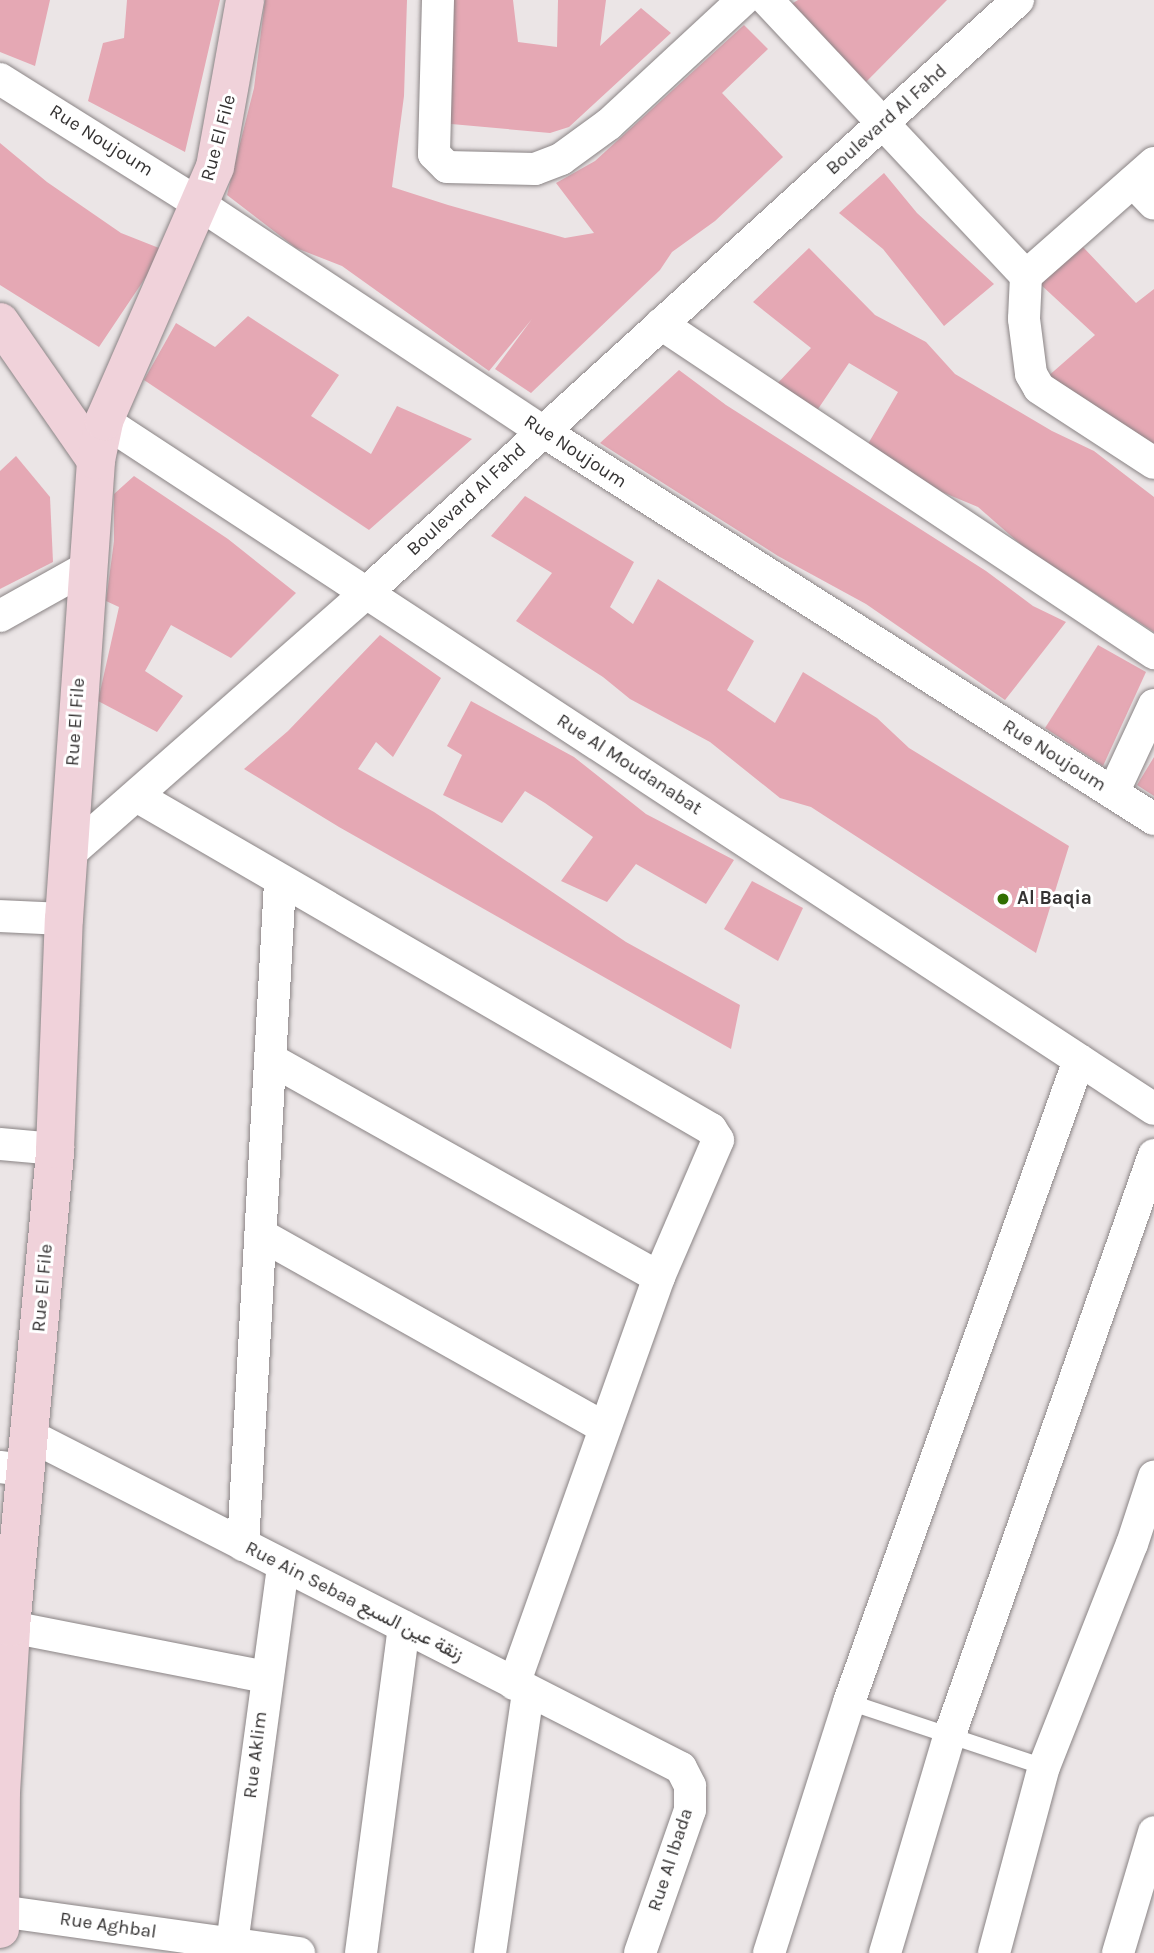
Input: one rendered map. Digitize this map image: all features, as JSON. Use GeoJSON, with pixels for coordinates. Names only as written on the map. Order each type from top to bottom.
{"type":"FeatureCollection","features":[{"type":"Feature","properties":{"kind":"street","name":"Rue El File"},"geometry":{"type":"LineString","coordinates":[[0,1929],[1,1792],[18,1457],[55,1149],[64,919],[86,568],[96,460],[104,421],[199,204],[219,148],[245,0]]}},
{"type":"Feature","properties":{"kind":"street"},"geometry":{"type":"LineString","coordinates":[[438,0],[434,154],[447,167],[535,169],[561,159],[608,124],[743,0]]}},
{"type":"Feature","properties":{"kind":"street"},"geometry":{"type":"LineString","coordinates":[[766,0],[1026,276],[1027,350],[1039,388],[1154,463]]}},
{"type":"Feature","properties":{"kind":"street","name":"Boulevard Al Fahd"},"geometry":{"type":"LineString","coordinates":[[68,856],[138,797],[367,592],[541,430],[882,126],[1018,0]]}},
{"type":"Feature","properties":{"kind":"street","name":"Rue Noujoum"},"geometry":{"type":"LineString","coordinates":[[0,79],[199,204],[541,430],[1154,819]]}},
{"type":"Feature","properties":{"kind":"street"},"geometry":{"type":"LineString","coordinates":[[1026,276],[1147,183]]}},
{"type":"Feature","properties":{"kind":"street"},"geometry":{"type":"LineString","coordinates":[[0,321],[96,460]]}},
{"type":"Feature","properties":{"kind":"street"},"geometry":{"type":"LineString","coordinates":[[661,324],[1154,653]]}},
{"type":"Feature","properties":{"kind":"street","name":"Rue Al Moudanabat"},"geometry":{"type":"LineString","coordinates":[[104,421],[1154,1110]]}},
{"type":"Feature","properties":{"kind":"street"},"geometry":{"type":"LineString","coordinates":[[0,615],[86,568]]}},
{"type":"Feature","properties":{"kind":"street"},"geometry":{"type":"LineString","coordinates":[[1113,793],[1154,705]]}},
{"type":"Feature","properties":{"kind":"street"},"geometry":{"type":"LineString","coordinates":[[138,797],[280,884],[711,1129],[718,1145],[659,1278],[604,1427],[521,1688],[490,1953]]}},
{"type":"Feature","properties":{"kind":"street"},"geometry":{"type":"LineString","coordinates":[[243,1545],[263,1236],[280,884]]}},
{"type":"Feature","properties":{"kind":"street"},"geometry":{"type":"LineString","coordinates":[[0,916],[64,919]]}},
{"type":"Feature","properties":{"kind":"street"},"geometry":{"type":"LineString","coordinates":[[270,1059],[659,1278]]}},
{"type":"Feature","properties":{"kind":"street"},"geometry":{"type":"LineString","coordinates":[[769,1953],[849,1702],[1079,1060]]}},
{"type":"Feature","properties":{"kind":"street"},"geometry":{"type":"LineString","coordinates":[[0,1144],[55,1149]]}},
{"type":"Feature","properties":{"kind":"street"},"geometry":{"type":"LineString","coordinates":[[885,1953],[949,1737],[1154,1155]]}},
{"type":"Feature","properties":{"kind":"street"},"geometry":{"type":"LineString","coordinates":[[263,1236],[604,1427]]}},
{"type":"Feature","properties":{"kind":"street","name":"Rue Ain Sebaa زنقة عين السبع"},"geometry":{"type":"LineString","coordinates":[[18,1457],[243,1545],[681,1768]]}},
{"type":"Feature","properties":{"kind":"street"},"geometry":{"type":"LineString","coordinates":[[994,1953],[1044,1767],[1143,1549],[1154,1477]]}},
{"type":"Feature","properties":{"kind":"street","name":"Rue Aklim"},"geometry":{"type":"LineString","coordinates":[[232,1944],[283,1566]]}},
{"type":"Feature","properties":{"kind":"street"},"geometry":{"type":"LineString","coordinates":[[11,1627],[266,1677]]}},
{"type":"Feature","properties":{"kind":"street"},"geometry":{"type":"LineString","coordinates":[[361,1953],[404,1627]]}},
{"type":"Feature","properties":{"kind":"street","name":"Rue Al Ibada"},"geometry":{"type":"LineString","coordinates":[[640,1953],[690,1810],[690,1786],[681,1768]]}},
{"type":"Feature","properties":{"kind":"street"},"geometry":{"type":"LineString","coordinates":[[1118,1953],[1154,1832]]}},
{"type":"Feature","properties":{"kind":"street","name":"Rue Aghbal"},"geometry":{"type":"LineString","coordinates":[[1,1911],[299,1953]]}},
{"type":"Feature","properties":{"kind":"lane"},"geometry":{"type":"LineString","coordinates":[[849,1702],[1044,1767]]}},
{"type":"Feature","properties":{"kind":"building"},"geometry":{"type":"Polygon","coordinates":[[[0,0],[50,0],[35,66],[0,52],[0,0]]]}},
{"type":"Feature","properties":{"kind":"building"},"geometry":{"type":"Polygon","coordinates":[[[127,0],[220,0],[185,152],[88,101],[103,43],[124,38],[127,0]]]}},
{"type":"Feature","properties":{"kind":"building"},"geometry":{"type":"Polygon","coordinates":[[[265,0],[407,0],[404,96],[392,187],[448,205],[565,238],[594,233],[556,183],[595,161],[744,25],[768,49],[722,93],[783,157],[715,221],[672,252],[660,270],[531,393],[495,369],[532,319],[489,371],[342,266],[296,248],[227,195],[254,88],[265,0]]]}},
{"type":"Feature","properties":{"kind":"building"},"geometry":{"type":"Polygon","coordinates":[[[451,0],[513,0],[518,42],[557,47],[558,0],[606,0],[600,46],[641,8],[671,33],[569,127],[550,133],[440,123],[451,0]]]}},
{"type":"Feature","properties":{"kind":"building"},"geometry":{"type":"Polygon","coordinates":[[[798,0],[947,0],[863,85],[788,6],[798,0]]]}},
{"type":"Feature","properties":{"kind":"building"},"geometry":{"type":"Polygon","coordinates":[[[0,143],[47,182],[121,233],[164,250],[99,347],[0,285],[0,143]]]}},
{"type":"Feature","properties":{"kind":"building"},"geometry":{"type":"Polygon","coordinates":[[[884,173],[917,213],[994,284],[944,326],[883,249],[839,213],[884,173]]]}},
{"type":"Feature","properties":{"kind":"building"},"geometry":{"type":"Polygon","coordinates":[[[1083,247],[1136,303],[1154,289],[1154,444],[1046,378],[1095,335],[1039,283],[1083,247]]]}},
{"type":"Feature","properties":{"kind":"building"},"geometry":{"type":"Polygon","coordinates":[[[809,248],[875,315],[926,342],[955,374],[1052,431],[1094,451],[1154,497],[1154,632],[1025,548],[978,507],[942,492],[868,444],[898,392],[849,363],[816,412],[775,386],[811,348],[753,302],[809,248]]]}},
{"type":"Feature","properties":{"kind":"building"},"geometry":{"type":"Polygon","coordinates":[[[248,316],[339,375],[311,416],[371,454],[397,406],[472,439],[369,530],[144,380],[176,323],[215,347],[248,316]]]}},
{"type":"Feature","properties":{"kind":"building"},"geometry":{"type":"Polygon","coordinates":[[[679,370],[726,405],[986,571],[1033,606],[1066,622],[1005,700],[866,604],[778,556],[600,443],[679,370]]]}},
{"type":"Feature","properties":{"kind":"building"},"geometry":{"type":"Polygon","coordinates":[[[16,456],[50,497],[53,562],[0,589],[0,471],[16,456]]]}},
{"type":"Feature","properties":{"kind":"building"},"geometry":{"type":"Polygon","coordinates":[[[134,476],[228,539],[296,593],[231,658],[171,625],[145,671],[183,696],[157,732],[98,701],[119,607],[106,601],[114,541],[114,494],[134,476]]]}},
{"type":"Feature","properties":{"kind":"building"},"geometry":{"type":"Polygon","coordinates":[[[525,496],[634,562],[610,607],[633,624],[658,579],[754,641],[727,690],[775,723],[803,672],[877,718],[909,748],[1069,846],[1036,953],[811,807],[780,798],[710,742],[630,699],[603,677],[516,621],[552,573],[491,536],[525,496]]]}},
{"type":"Feature","properties":{"kind":"building"},"geometry":{"type":"Polygon","coordinates":[[[380,635],[441,678],[393,757],[376,742],[358,769],[434,812],[626,942],[740,1005],[731,1049],[339,827],[244,769],[288,731],[380,635]]]}},
{"type":"Feature","properties":{"kind":"building"},"geometry":{"type":"Polygon","coordinates":[[[1098,645],[1146,672],[1103,766],[1045,728],[1098,645]]]}},
{"type":"Feature","properties":{"kind":"building"},"geometry":{"type":"Polygon","coordinates":[[[471,701],[574,757],[646,814],[734,860],[706,904],[636,864],[607,902],[561,881],[593,837],[545,803],[525,791],[502,823],[443,795],[462,755],[447,746],[471,701]]]}},
{"type":"Feature","properties":{"kind":"building"},"geometry":{"type":"Polygon","coordinates":[[[1154,757],[1154,796],[1137,785],[1154,757]]]}},
{"type":"Feature","properties":{"kind":"building"},"geometry":{"type":"Polygon","coordinates":[[[752,881],[803,908],[778,961],[724,929],[752,881]]]}},
{"type":"Feature","properties":{"kind":"place","name":"Al Baqia"},"geometry":{"type":"Point","coordinates":[1003,899]}}]}
